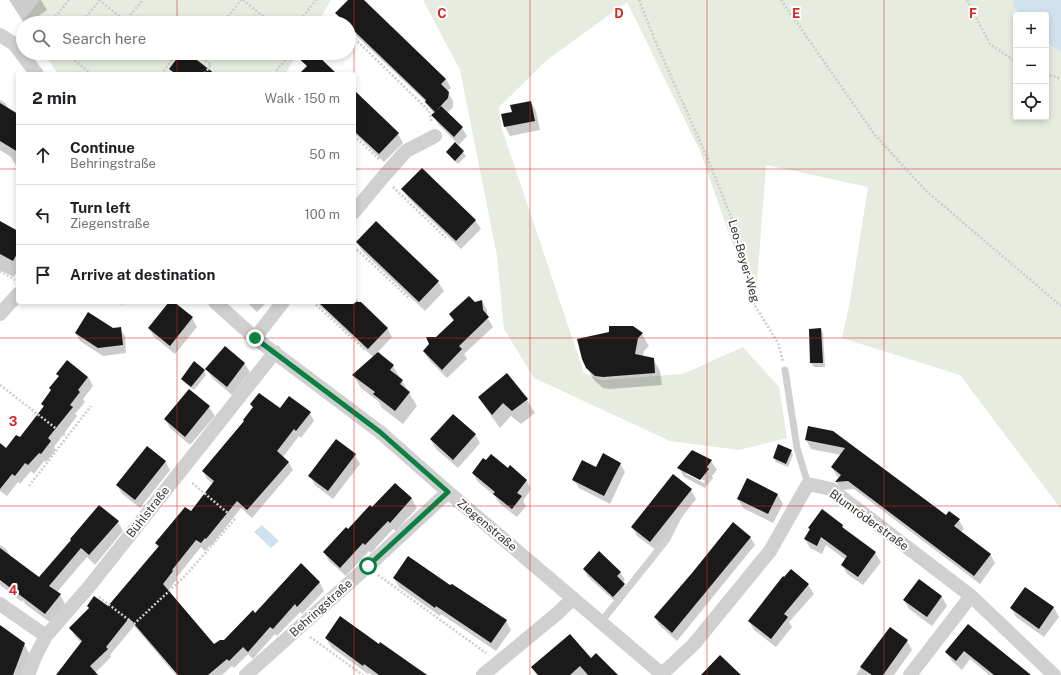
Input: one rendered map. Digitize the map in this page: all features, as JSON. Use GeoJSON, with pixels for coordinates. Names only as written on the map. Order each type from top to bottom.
{"type":"FeatureCollection","features":[{"type":"Feature","properties":{"kind":"street"},"geometry":{"type":"LineString","coordinates":[[0,35],[16,47]]}},
{"type":"Feature","properties":{"kind":"street"},"geometry":{"type":"LineString","coordinates":[[26,60],[35,72]]}},
{"type":"Feature","properties":{"kind":"street"},"geometry":{"type":"LineString","coordinates":[[356,210],[406,151],[435,136]]}},
{"type":"Feature","properties":{"kind":"street"},"geometry":{"type":"LineString","coordinates":[[0,314],[16,296]]}},
{"type":"Feature","properties":{"kind":"street","name":"Ziegenstraße"},"geometry":{"type":"LineString","coordinates":[[217,304],[255,338],[380,432],[448,492],[662,674]]}},
{"type":"Feature","properties":{"kind":"street"},"geometry":{"type":"LineString","coordinates":[[255,338],[281,304]]}},
{"type":"Feature","properties":{"kind":"street","name":"Bühlstraße"},"geometry":{"type":"LineString","coordinates":[[28,675],[46,636],[88,588],[275,352]]}},
{"type":"Feature","properties":{"kind":"street"},"geometry":{"type":"LineString","coordinates":[[662,674],[694,644],[770,551],[808,484]]}},
{"type":"Feature","properties":{"kind":"street","name":"Blumröderstraße"},"geometry":{"type":"LineString","coordinates":[[808,484],[831,489],[971,596],[1054,675]]}},
{"type":"Feature","properties":{"kind":"street","name":"Behringstraße"},"geometry":{"type":"LineString","coordinates":[[246,675],[448,492]]}},
{"type":"Feature","properties":{"kind":"street"},"geometry":{"type":"LineString","coordinates":[[910,675],[971,596]]}},
{"type":"Feature","properties":{"kind":"street"},"geometry":{"type":"LineString","coordinates":[[483,675],[559,612],[573,598]]}},
{"type":"Feature","properties":{"kind":"street"},"geometry":{"type":"LineString","coordinates":[[0,604],[46,636]]}},
{"type":"Feature","properties":{"kind":"lane"},"geometry":{"type":"LineString","coordinates":[[785,370],[797,448],[808,484]]}},
{"type":"Feature","properties":{"kind":"lane"},"geometry":{"type":"LineString","coordinates":[[601,622],[667,540],[682,509]]}},
{"type":"Feature","properties":{"kind":"path"},"geometry":{"type":"LineString","coordinates":[[56,16],[69,0]]}},
{"type":"Feature","properties":{"kind":"path"},"geometry":{"type":"LineString","coordinates":[[87,16],[100,0],[119,16]]}},
{"type":"Feature","properties":{"kind":"path"},"geometry":{"type":"LineString","coordinates":[[131,16],[143,0]]}},
{"type":"Feature","properties":{"kind":"path"},"geometry":{"type":"LineString","coordinates":[[228,16],[242,0],[262,16]]}},
{"type":"Feature","properties":{"kind":"path"},"geometry":{"type":"LineString","coordinates":[[303,16],[316,0]]}},
{"type":"Feature","properties":{"kind":"path","name":"Leo-Beyer-Weg"},"geometry":{"type":"LineString","coordinates":[[639,0],[654,38],[706,155],[736,229],[754,304],[778,343],[785,370]]}},
{"type":"Feature","properties":{"kind":"path"},"geometry":{"type":"LineString","coordinates":[[781,0],[875,135],[925,190],[1061,306]]}},
{"type":"Feature","properties":{"kind":"path"},"geometry":{"type":"LineString","coordinates":[[967,0],[990,44],[1013,60]]}},
{"type":"Feature","properties":{"kind":"path"},"geometry":{"type":"LineString","coordinates":[[356,40],[429,111],[435,136]]}},
{"type":"Feature","properties":{"kind":"path"},"geometry":{"type":"LineString","coordinates":[[73,60],[88,72]]}},
{"type":"Feature","properties":{"kind":"path"},"geometry":{"type":"LineString","coordinates":[[163,72],[172,60]]}},
{"type":"Feature","properties":{"kind":"path"},"geometry":{"type":"LineString","coordinates":[[205,60],[211,65],[206,72]]}},
{"type":"Feature","properties":{"kind":"path"},"geometry":{"type":"LineString","coordinates":[[276,72],[285,60]]}},
{"type":"Feature","properties":{"kind":"path"},"geometry":{"type":"LineString","coordinates":[[1049,75],[1061,79]]}},
{"type":"Feature","properties":{"kind":"path"},"geometry":{"type":"LineString","coordinates":[[356,138],[446,238]]}},
{"type":"Feature","properties":{"kind":"path"},"geometry":{"type":"LineString","coordinates":[[356,249],[409,298]]}},
{"type":"Feature","properties":{"kind":"path"},"geometry":{"type":"LineString","coordinates":[[0,271],[16,281]]}},
{"type":"Feature","properties":{"kind":"path"},"geometry":{"type":"LineString","coordinates":[[315,304],[366,351]]}},
{"type":"Feature","properties":{"kind":"path"},"geometry":{"type":"LineString","coordinates":[[0,385],[67,437]]}},
{"type":"Feature","properties":{"kind":"path"},"geometry":{"type":"LineString","coordinates":[[29,486],[91,406]]}},
{"type":"Feature","properties":{"kind":"path"},"geometry":{"type":"LineString","coordinates":[[88,588],[134,624],[185,576],[235,519],[180,472]]}},
{"type":"Feature","properties":{"kind":"path"},"geometry":{"type":"LineString","coordinates":[[380,576],[498,662]]}},
{"type":"Feature","properties":{"kind":"path"},"geometry":{"type":"LineString","coordinates":[[298,628],[363,675]]}},
{"type":"Feature","properties":{"kind":"shaded area"},"geometry":{"type":"Polygon","coordinates":[[[40,0],[331,0],[321,16],[27,16],[40,0]]]}},
{"type":"Feature","properties":{"kind":"shaded area"},"geometry":{"type":"Polygon","coordinates":[[[423,0],[1061,0],[1061,509],[960,375],[842,338],[850,301],[868,187],[766,165],[755,308],[700,151],[627,2],[547,60],[499,107],[502,129],[584,373],[602,380],[683,374],[743,347],[779,387],[787,438],[739,450],[670,441],[534,378],[504,329],[497,256],[460,70],[423,0]]]}},
{"type":"Feature","properties":{"kind":"shaded area"},"geometry":{"type":"Polygon","coordinates":[[[49,60],[294,60],[286,72],[57,72],[49,60]]]}},
{"type":"Feature","properties":{"kind":"water"},"geometry":{"type":"Polygon","coordinates":[[[1014,0],[1061,0],[1061,51],[1049,45],[1049,12],[1019,12],[1013,5],[1014,0]]]}},
{"type":"Feature","properties":{"kind":"water"},"geometry":{"type":"Polygon","coordinates":[[[262,525],[279,541],[271,548],[254,532],[262,525]]]}},
{"type":"Feature","properties":{"kind":"building"},"geometry":{"type":"Polygon","coordinates":[[[348,0],[364,0],[446,79],[441,84],[449,92],[448,98],[436,111],[441,106],[463,127],[454,137],[431,115],[435,112],[425,102],[426,100],[356,33],[356,16],[338,16],[335,13],[348,0]]]}},
{"type":"Feature","properties":{"kind":"building"},"geometry":{"type":"Polygon","coordinates":[[[176,60],[197,60],[212,72],[173,72],[169,69],[176,60]]]}},
{"type":"Feature","properties":{"kind":"building"},"geometry":{"type":"Polygon","coordinates":[[[301,60],[322,60],[335,72],[301,72],[307,66],[301,60]]]}},
{"type":"Feature","properties":{"kind":"building"},"geometry":{"type":"Polygon","coordinates":[[[356,92],[399,133],[379,154],[356,133],[356,92]]]}},
{"type":"Feature","properties":{"kind":"building"},"geometry":{"type":"Polygon","coordinates":[[[531,101],[535,121],[504,127],[501,114],[512,112],[510,105],[531,101]]]}},
{"type":"Feature","properties":{"kind":"building"},"geometry":{"type":"Polygon","coordinates":[[[0,103],[16,113],[16,151],[0,141],[0,103]]]}},
{"type":"Feature","properties":{"kind":"building"},"geometry":{"type":"Polygon","coordinates":[[[455,142],[464,151],[455,161],[446,152],[455,142]]]}},
{"type":"Feature","properties":{"kind":"building"},"geometry":{"type":"Polygon","coordinates":[[[422,168],[476,220],[456,241],[401,189],[422,168]]]}},
{"type":"Feature","properties":{"kind":"building"},"geometry":{"type":"Polygon","coordinates":[[[0,221],[16,230],[16,256],[13,261],[0,254],[0,221]]]}},
{"type":"Feature","properties":{"kind":"building"},"geometry":{"type":"Polygon","coordinates":[[[376,221],[439,281],[419,302],[356,242],[376,221]]]}},
{"type":"Feature","properties":{"kind":"building"},"geometry":{"type":"Polygon","coordinates":[[[469,296],[475,302],[482,300],[483,310],[489,317],[459,346],[462,349],[442,370],[423,351],[429,344],[426,337],[436,337],[454,320],[449,314],[469,296]]]}},
{"type":"Feature","properties":{"kind":"building"},"geometry":{"type":"Polygon","coordinates":[[[356,302],[361,302],[388,328],[368,349],[320,304],[356,304],[356,302]]]}},
{"type":"Feature","properties":{"kind":"building"},"geometry":{"type":"Polygon","coordinates":[[[167,304],[177,304],[193,317],[170,346],[148,328],[167,304]]]}},
{"type":"Feature","properties":{"kind":"building"},"geometry":{"type":"Polygon","coordinates":[[[88,312],[113,328],[121,327],[123,345],[98,348],[75,333],[88,312]]]}},
{"type":"Feature","properties":{"kind":"building"},"geometry":{"type":"Polygon","coordinates":[[[609,326],[633,326],[643,333],[638,338],[635,354],[654,358],[655,373],[603,377],[595,376],[586,368],[577,339],[609,332],[609,326]]]}},
{"type":"Feature","properties":{"kind":"building"},"geometry":{"type":"Polygon","coordinates":[[[821,328],[823,363],[810,363],[809,329],[821,328]]]}},
{"type":"Feature","properties":{"kind":"building"},"geometry":{"type":"Polygon","coordinates":[[[225,346],[245,363],[227,387],[205,369],[225,346]]]}},
{"type":"Feature","properties":{"kind":"building"},"geometry":{"type":"Polygon","coordinates":[[[378,352],[394,365],[390,370],[403,380],[400,384],[410,392],[395,411],[373,394],[375,392],[352,375],[378,352]]]}},
{"type":"Feature","properties":{"kind":"building"},"geometry":{"type":"Polygon","coordinates":[[[67,360],[88,377],[78,390],[80,392],[70,405],[73,407],[48,438],[51,441],[41,454],[39,453],[28,465],[25,463],[15,476],[12,474],[0,489],[0,443],[6,448],[16,435],[20,437],[44,406],[41,404],[51,390],[49,388],[59,376],[56,374],[67,360]]]}},
{"type":"Feature","properties":{"kind":"building"},"geometry":{"type":"Polygon","coordinates":[[[194,361],[205,370],[191,387],[181,379],[194,361]]]}},
{"type":"Feature","properties":{"kind":"building"},"geometry":{"type":"Polygon","coordinates":[[[507,373],[528,399],[512,411],[503,403],[492,415],[478,397],[507,373]]]}},
{"type":"Feature","properties":{"kind":"building"},"geometry":{"type":"Polygon","coordinates":[[[189,389],[210,406],[185,437],[164,419],[189,389]]]}},
{"type":"Feature","properties":{"kind":"building"},"geometry":{"type":"Polygon","coordinates":[[[259,393],[280,408],[289,396],[311,412],[296,431],[294,429],[277,451],[289,462],[247,510],[237,501],[206,539],[205,538],[201,543],[196,540],[172,570],[173,571],[163,584],[214,644],[220,640],[224,640],[253,610],[255,613],[301,563],[320,582],[297,607],[295,604],[273,629],[270,627],[248,652],[243,647],[229,661],[227,659],[208,675],[178,675],[129,618],[106,647],[108,649],[90,666],[98,675],[56,675],[82,641],[69,628],[89,608],[87,606],[94,596],[108,606],[159,546],[155,543],[185,507],[191,511],[214,481],[202,471],[244,421],[243,420],[253,407],[250,404],[259,393]]]}},
{"type":"Feature","properties":{"kind":"building"},"geometry":{"type":"Polygon","coordinates":[[[453,414],[476,434],[453,460],[430,439],[453,414]]]}},
{"type":"Feature","properties":{"kind":"building"},"geometry":{"type":"Polygon","coordinates":[[[808,426],[833,431],[946,515],[949,511],[960,519],[954,526],[991,554],[974,576],[848,481],[835,482],[841,475],[831,467],[845,448],[805,440],[808,426]]]}},
{"type":"Feature","properties":{"kind":"building"},"geometry":{"type":"Polygon","coordinates":[[[336,439],[356,454],[328,491],[308,476],[336,439]]]}},
{"type":"Feature","properties":{"kind":"building"},"geometry":{"type":"Polygon","coordinates":[[[778,444],[792,450],[786,464],[773,458],[778,444]]]}},
{"type":"Feature","properties":{"kind":"building"},"geometry":{"type":"Polygon","coordinates":[[[147,446],[166,461],[135,500],[116,485],[147,446]]]}},
{"type":"Feature","properties":{"kind":"building"},"geometry":{"type":"Polygon","coordinates":[[[692,450],[712,460],[707,467],[709,469],[700,480],[677,468],[692,450]]]}},
{"type":"Feature","properties":{"kind":"building"},"geometry":{"type":"Polygon","coordinates":[[[603,453],[621,463],[604,496],[572,480],[582,460],[596,467],[603,453]]]}},
{"type":"Feature","properties":{"kind":"building"},"geometry":{"type":"Polygon","coordinates":[[[491,454],[508,468],[510,465],[527,480],[517,493],[522,496],[512,509],[493,494],[495,492],[472,473],[483,458],[486,460],[491,454]]]}},
{"type":"Feature","properties":{"kind":"building"},"geometry":{"type":"Polygon","coordinates":[[[673,474],[692,489],[650,542],[631,527],[673,474]]]}},
{"type":"Feature","properties":{"kind":"building"},"geometry":{"type":"Polygon","coordinates":[[[747,478],[778,494],[768,514],[737,499],[747,478]]]}},
{"type":"Feature","properties":{"kind":"building"},"geometry":{"type":"Polygon","coordinates":[[[395,483],[412,498],[390,523],[388,521],[365,545],[363,543],[340,568],[323,552],[346,527],[348,529],[370,505],[372,507],[395,483]]]}},
{"type":"Feature","properties":{"kind":"building"},"geometry":{"type":"Polygon","coordinates":[[[99,505],[119,521],[89,555],[81,548],[49,586],[61,594],[45,614],[0,580],[0,548],[39,577],[99,505]]]}},
{"type":"Feature","properties":{"kind":"building"},"geometry":{"type":"Polygon","coordinates":[[[822,509],[843,525],[842,527],[876,552],[858,577],[841,565],[847,556],[821,537],[817,546],[804,539],[810,529],[808,528],[822,509]]]}},
{"type":"Feature","properties":{"kind":"building"},"geometry":{"type":"Polygon","coordinates":[[[733,522],[751,537],[672,633],[654,617],[733,522]]]}},
{"type":"Feature","properties":{"kind":"building"},"geometry":{"type":"Polygon","coordinates":[[[599,551],[621,572],[617,576],[625,584],[613,597],[583,569],[599,551]]]}},
{"type":"Feature","properties":{"kind":"building"},"geometry":{"type":"Polygon","coordinates":[[[408,556],[450,585],[452,584],[507,620],[491,643],[436,606],[435,608],[393,578],[408,556]]]}},
{"type":"Feature","properties":{"kind":"building"},"geometry":{"type":"Polygon","coordinates":[[[791,569],[809,584],[784,614],[788,617],[771,639],[748,621],[783,576],[784,577],[791,569]]]}},
{"type":"Feature","properties":{"kind":"building"},"geometry":{"type":"Polygon","coordinates":[[[919,579],[942,596],[927,617],[903,600],[919,579]]]}},
{"type":"Feature","properties":{"kind":"building"},"geometry":{"type":"Polygon","coordinates":[[[1025,587],[1054,607],[1039,629],[1010,608],[1025,587]]]}},
{"type":"Feature","properties":{"kind":"building"},"geometry":{"type":"Polygon","coordinates":[[[340,616],[379,644],[380,642],[427,675],[379,675],[364,664],[363,666],[325,638],[340,616]]]}},
{"type":"Feature","properties":{"kind":"building"},"geometry":{"type":"Polygon","coordinates":[[[968,624],[1031,675],[994,675],[964,651],[956,661],[945,652],[968,624]]]}},
{"type":"Feature","properties":{"kind":"building"},"geometry":{"type":"Polygon","coordinates":[[[0,625],[25,643],[13,675],[0,675],[0,625]]]}},
{"type":"Feature","properties":{"kind":"building"},"geometry":{"type":"Polygon","coordinates":[[[890,627],[908,640],[883,675],[872,675],[860,667],[890,627]]]}},
{"type":"Feature","properties":{"kind":"building"},"geometry":{"type":"Polygon","coordinates":[[[570,634],[591,658],[596,653],[618,675],[588,675],[580,666],[570,675],[538,675],[531,667],[570,634]]]}},
{"type":"Feature","properties":{"kind":"building"},"geometry":{"type":"Polygon","coordinates":[[[720,655],[741,675],[701,675],[720,655]]]}},
{"type":"Feature","properties":{"kind":"route"},"geometry":{"type":"LineString","coordinates":[[255,338],[380,432],[448,492],[368,566]]}}]}
